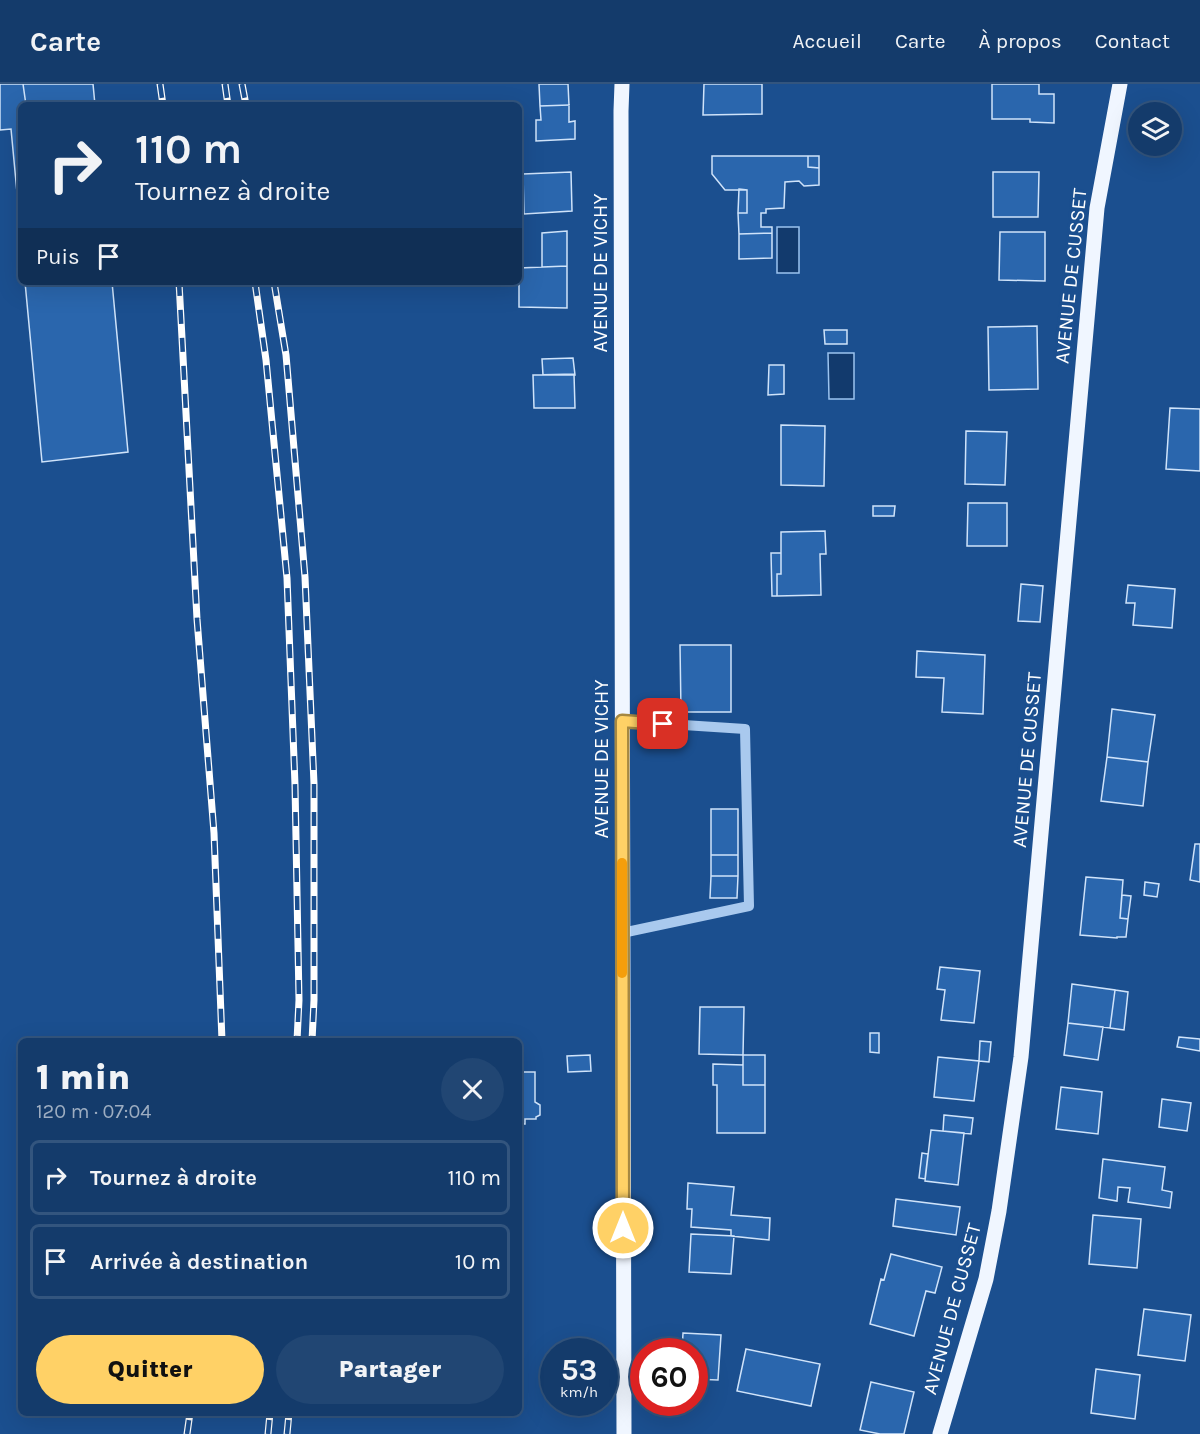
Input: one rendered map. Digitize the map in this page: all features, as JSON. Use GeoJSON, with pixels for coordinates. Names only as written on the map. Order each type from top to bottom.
{"type":"FeatureCollection","features":[{"type":"Feature","properties":{"kind":"main road","name":"AVENUE DE VICHY"},"geometry":{"type":"LineString","coordinates":[[622,84],[624,1434]]}},
{"type":"Feature","properties":{"kind":"main road","name":"AVENUE DE CUSSET"},"geometry":{"type":"LineString","coordinates":[[940,1434],[986,1279],[999,1211],[1021,1057],[1097,208],[1120,84]]}},
{"type":"Feature","properties":{"kind":"lane"},"geometry":{"type":"LineString","coordinates":[[622,721],[745,729],[749,906],[622,933]]}},
{"type":"Feature","properties":{"kind":"water"},"geometry":{"type":"Polygon","coordinates":[[[777,227],[799,227],[799,273],[777,273],[777,227]]]}},
{"type":"Feature","properties":{"kind":"water"},"geometry":{"type":"Polygon","coordinates":[[[828,353],[854,353],[854,399],[829,399],[828,353]]]}},
{"type":"Feature","properties":{"kind":"building"},"geometry":{"type":"Polygon","coordinates":[[[0,84],[23,84],[26,102],[18,102],[18,203],[11,129],[0,130],[0,84]]]}},
{"type":"Feature","properties":{"kind":"building"},"geometry":{"type":"Polygon","coordinates":[[[23,84],[93,84],[95,102],[26,102],[23,84]]]}},
{"type":"Feature","properties":{"kind":"building"},"geometry":{"type":"Polygon","coordinates":[[[539,84],[568,84],[569,105],[540,106],[539,84]]]}},
{"type":"Feature","properties":{"kind":"building"},"geometry":{"type":"Polygon","coordinates":[[[704,84],[762,84],[762,114],[703,115],[704,84]]]}},
{"type":"Feature","properties":{"kind":"building"},"geometry":{"type":"Polygon","coordinates":[[[992,84],[1039,84],[1039,94],[1054,94],[1054,123],[1030,122],[1030,119],[992,119],[992,84]]]}},
{"type":"Feature","properties":{"kind":"building"},"geometry":{"type":"Polygon","coordinates":[[[569,105],[569,122],[575,121],[575,139],[536,141],[536,120],[541,120],[540,106],[569,105]]]}},
{"type":"Feature","properties":{"kind":"building"},"geometry":{"type":"Polygon","coordinates":[[[712,156],[808,156],[808,167],[819,168],[819,185],[804,186],[799,181],[785,182],[784,208],[766,209],[766,213],[761,213],[761,227],[772,227],[772,233],[739,234],[738,213],[747,213],[747,190],[725,190],[712,174],[712,156]]]}},
{"type":"Feature","properties":{"kind":"building"},"geometry":{"type":"Polygon","coordinates":[[[808,156],[819,156],[819,168],[808,167],[808,156]]]}},
{"type":"Feature","properties":{"kind":"building"},"geometry":{"type":"Polygon","coordinates":[[[571,172],[572,211],[524,214],[523,174],[571,172]]]}},
{"type":"Feature","properties":{"kind":"building"},"geometry":{"type":"Polygon","coordinates":[[[993,172],[1039,172],[1038,217],[993,217],[993,172]]]}},
{"type":"Feature","properties":{"kind":"building"},"geometry":{"type":"Polygon","coordinates":[[[739,189],[747,190],[747,213],[738,213],[739,189]]]}},
{"type":"Feature","properties":{"kind":"building"},"geometry":{"type":"Polygon","coordinates":[[[567,231],[567,266],[542,267],[542,233],[567,231]]]}},
{"type":"Feature","properties":{"kind":"building"},"geometry":{"type":"Polygon","coordinates":[[[1000,232],[1045,232],[1045,281],[999,280],[1000,232]]]}},
{"type":"Feature","properties":{"kind":"building"},"geometry":{"type":"Polygon","coordinates":[[[772,233],[772,258],[739,259],[739,234],[772,233]]]}},
{"type":"Feature","properties":{"kind":"building"},"geometry":{"type":"Polygon","coordinates":[[[567,266],[567,308],[519,307],[522,268],[567,266]]]}},
{"type":"Feature","properties":{"kind":"building"},"geometry":{"type":"Polygon","coordinates":[[[25,285],[112,285],[128,452],[42,462],[25,285]]]}},
{"type":"Feature","properties":{"kind":"building"},"geometry":{"type":"Polygon","coordinates":[[[1037,326],[1038,389],[989,390],[988,327],[1037,326]]]}},
{"type":"Feature","properties":{"kind":"building"},"geometry":{"type":"Polygon","coordinates":[[[824,330],[847,330],[847,344],[825,344],[824,330]]]}},
{"type":"Feature","properties":{"kind":"building"},"geometry":{"type":"Polygon","coordinates":[[[573,358],[575,375],[543,375],[542,359],[573,358]]]}},
{"type":"Feature","properties":{"kind":"building"},"geometry":{"type":"Polygon","coordinates":[[[769,365],[784,365],[784,394],[768,395],[769,365]]]}},
{"type":"Feature","properties":{"kind":"building"},"geometry":{"type":"Polygon","coordinates":[[[574,374],[575,408],[534,408],[533,375],[574,374]]]}},
{"type":"Feature","properties":{"kind":"building"},"geometry":{"type":"Polygon","coordinates":[[[1170,408],[1200,409],[1200,471],[1166,469],[1170,408]]]}},
{"type":"Feature","properties":{"kind":"building"},"geometry":{"type":"Polygon","coordinates":[[[781,425],[825,426],[824,486],[781,485],[781,425]]]}},
{"type":"Feature","properties":{"kind":"building"},"geometry":{"type":"Polygon","coordinates":[[[966,431],[1007,432],[1005,485],[965,484],[966,431]]]}},
{"type":"Feature","properties":{"kind":"building"},"geometry":{"type":"Polygon","coordinates":[[[968,503],[1007,503],[1007,546],[967,546],[968,503]]]}},
{"type":"Feature","properties":{"kind":"building"},"geometry":{"type":"Polygon","coordinates":[[[873,506],[895,506],[894,516],[873,516],[873,506]]]}},
{"type":"Feature","properties":{"kind":"building"},"geometry":{"type":"Polygon","coordinates":[[[825,531],[826,554],[820,554],[821,595],[777,596],[777,574],[781,574],[781,532],[825,531]]]}},
{"type":"Feature","properties":{"kind":"building"},"geometry":{"type":"Polygon","coordinates":[[[771,553],[781,553],[781,574],[777,574],[777,596],[772,596],[771,553]]]}},
{"type":"Feature","properties":{"kind":"building"},"geometry":{"type":"Polygon","coordinates":[[[1021,584],[1043,586],[1040,622],[1018,621],[1021,584]]]}},
{"type":"Feature","properties":{"kind":"building"},"geometry":{"type":"Polygon","coordinates":[[[1128,585],[1175,589],[1172,628],[1133,625],[1135,603],[1126,603],[1128,585]]]}},
{"type":"Feature","properties":{"kind":"building"},"geometry":{"type":"Polygon","coordinates":[[[680,645],[731,645],[731,712],[681,712],[680,645]]]}},
{"type":"Feature","properties":{"kind":"building"},"geometry":{"type":"Polygon","coordinates":[[[917,651],[985,655],[983,714],[942,712],[944,678],[916,677],[917,651]]]}},
{"type":"Feature","properties":{"kind":"building"},"geometry":{"type":"Polygon","coordinates":[[[1112,709],[1155,715],[1148,762],[1107,757],[1112,709]]]}},
{"type":"Feature","properties":{"kind":"building"},"geometry":{"type":"Polygon","coordinates":[[[1107,757],[1148,762],[1143,806],[1101,801],[1107,757]]]}},
{"type":"Feature","properties":{"kind":"building"},"geometry":{"type":"Polygon","coordinates":[[[711,809],[738,809],[738,855],[711,855],[711,809]]]}},
{"type":"Feature","properties":{"kind":"building"},"geometry":{"type":"Polygon","coordinates":[[[1195,844],[1200,844],[1200,882],[1190,880],[1195,844]]]}},
{"type":"Feature","properties":{"kind":"building"},"geometry":{"type":"Polygon","coordinates":[[[711,855],[738,855],[738,876],[711,876],[711,855]]]}},
{"type":"Feature","properties":{"kind":"building"},"geometry":{"type":"Polygon","coordinates":[[[711,876],[738,876],[737,898],[710,898],[711,876]]]}},
{"type":"Feature","properties":{"kind":"building"},"geometry":{"type":"Polygon","coordinates":[[[1086,877],[1123,880],[1120,918],[1128,919],[1126,937],[1080,935],[1086,877]]]}},
{"type":"Feature","properties":{"kind":"building"},"geometry":{"type":"Polygon","coordinates":[[[1145,882],[1159,884],[1157,897],[1144,895],[1145,882]]]}},
{"type":"Feature","properties":{"kind":"building"},"geometry":{"type":"Polygon","coordinates":[[[1122,895],[1131,896],[1128,919],[1120,918],[1122,895]]]}},
{"type":"Feature","properties":{"kind":"building"},"geometry":{"type":"Polygon","coordinates":[[[940,967],[980,971],[974,1023],[941,1020],[945,990],[937,989],[940,967]]]}},
{"type":"Feature","properties":{"kind":"building"},"geometry":{"type":"Polygon","coordinates":[[[1072,984],[1115,990],[1110,1028],[1068,1023],[1072,984]]]}},
{"type":"Feature","properties":{"kind":"building"},"geometry":{"type":"Polygon","coordinates":[[[1115,990],[1128,992],[1124,1030],[1110,1028],[1115,990]]]}},
{"type":"Feature","properties":{"kind":"building"},"geometry":{"type":"Polygon","coordinates":[[[700,1007],[744,1007],[743,1055],[699,1054],[700,1007]]]}},
{"type":"Feature","properties":{"kind":"building"},"geometry":{"type":"Polygon","coordinates":[[[1068,1023],[1103,1027],[1098,1060],[1064,1055],[1068,1023]]]}},
{"type":"Feature","properties":{"kind":"building"},"geometry":{"type":"Polygon","coordinates":[[[870,1033],[879,1033],[879,1053],[870,1052],[870,1033]]]}},
{"type":"Feature","properties":{"kind":"building"},"geometry":{"type":"Polygon","coordinates":[[[1179,1037],[1200,1039],[1200,1051],[1177,1047],[1179,1037]]]}},
{"type":"Feature","properties":{"kind":"building"},"geometry":{"type":"Polygon","coordinates":[[[980,1041],[991,1042],[989,1062],[979,1061],[980,1041]]]}},
{"type":"Feature","properties":{"kind":"building"},"geometry":{"type":"Polygon","coordinates":[[[590,1055],[591,1071],[568,1072],[567,1056],[590,1055]]]}},
{"type":"Feature","properties":{"kind":"building"},"geometry":{"type":"Polygon","coordinates":[[[743,1055],[765,1055],[765,1085],[743,1085],[743,1055]]]}},
{"type":"Feature","properties":{"kind":"building"},"geometry":{"type":"Polygon","coordinates":[[[938,1057],[979,1061],[974,1101],[934,1097],[938,1057]]]}},
{"type":"Feature","properties":{"kind":"building"},"geometry":{"type":"Polygon","coordinates":[[[713,1064],[743,1065],[743,1085],[765,1085],[765,1133],[717,1133],[717,1085],[713,1085],[713,1064]]]}},
{"type":"Feature","properties":{"kind":"building"},"geometry":{"type":"Polygon","coordinates":[[[522,1072],[535,1072],[535,1102],[540,1105],[540,1115],[536,1119],[525,1119],[525,1124],[522,1124],[522,1072]]]}},
{"type":"Feature","properties":{"kind":"building"},"geometry":{"type":"Polygon","coordinates":[[[1061,1087],[1102,1092],[1098,1134],[1056,1129],[1061,1087]]]}},
{"type":"Feature","properties":{"kind":"building"},"geometry":{"type":"Polygon","coordinates":[[[1162,1099],[1191,1103],[1187,1131],[1159,1127],[1162,1099]]]}},
{"type":"Feature","properties":{"kind":"building"},"geometry":{"type":"Polygon","coordinates":[[[944,1115],[973,1118],[971,1134],[943,1131],[944,1115]]]}},
{"type":"Feature","properties":{"kind":"building"},"geometry":{"type":"Polygon","coordinates":[[[931,1130],[964,1133],[958,1185],[925,1181],[931,1130]]]}},
{"type":"Feature","properties":{"kind":"building"},"geometry":{"type":"Polygon","coordinates":[[[922,1153],[928,1154],[925,1179],[919,1178],[922,1153]]]}},
{"type":"Feature","properties":{"kind":"building"},"geometry":{"type":"Polygon","coordinates":[[[1103,1159],[1165,1167],[1162,1190],[1172,1192],[1170,1208],[1128,1202],[1130,1188],[1118,1187],[1117,1201],[1099,1198],[1103,1159]]]}},
{"type":"Feature","properties":{"kind":"building"},"geometry":{"type":"Polygon","coordinates":[[[688,1183],[734,1187],[731,1215],[770,1218],[769,1240],[731,1236],[731,1230],[691,1227],[692,1209],[687,1209],[688,1183]]]}},
{"type":"Feature","properties":{"kind":"building"},"geometry":{"type":"Polygon","coordinates":[[[896,1199],[960,1207],[956,1235],[893,1226],[896,1199]]]}},
{"type":"Feature","properties":{"kind":"building"},"geometry":{"type":"Polygon","coordinates":[[[1093,1215],[1141,1219],[1137,1268],[1089,1264],[1093,1215]]]}},
{"type":"Feature","properties":{"kind":"building"},"geometry":{"type":"Polygon","coordinates":[[[691,1234],[734,1236],[731,1274],[689,1272],[691,1234]]]}},
{"type":"Feature","properties":{"kind":"building"},"geometry":{"type":"Polygon","coordinates":[[[891,1254],[942,1267],[935,1293],[926,1291],[914,1336],[870,1324],[881,1279],[884,1280],[891,1254]]]}},
{"type":"Feature","properties":{"kind":"building"},"geometry":{"type":"Polygon","coordinates":[[[1144,1309],[1191,1315],[1185,1361],[1138,1355],[1144,1309]]]}},
{"type":"Feature","properties":{"kind":"building"},"geometry":{"type":"Polygon","coordinates":[[[683,1333],[721,1335],[718,1380],[708,1380],[708,1338],[683,1338],[683,1333]]]}},
{"type":"Feature","properties":{"kind":"building"},"geometry":{"type":"Polygon","coordinates":[[[746,1349],[820,1364],[811,1406],[737,1391],[746,1349]]]}},
{"type":"Feature","properties":{"kind":"building"},"geometry":{"type":"Polygon","coordinates":[[[1096,1369],[1140,1375],[1135,1419],[1091,1413],[1096,1369]]]}},
{"type":"Feature","properties":{"kind":"building"},"geometry":{"type":"Polygon","coordinates":[[[871,1382],[914,1392],[904,1434],[880,1434],[860,1430],[871,1382]]]}},
{"type":"Feature","properties":{"kind":"railway"},"geometry":{"type":"LineString","coordinates":[[160,84],[163,102]]}},
{"type":"Feature","properties":{"kind":"railway"},"geometry":{"type":"LineString","coordinates":[[225,84],[228,102]]}},
{"type":"Feature","properties":{"kind":"railway"},"geometry":{"type":"LineString","coordinates":[[242,84],[245,102]]}},
{"type":"Feature","properties":{"kind":"railway"},"geometry":{"type":"LineString","coordinates":[[179,285],[197,619],[214,833],[222,1038]]}},
{"type":"Feature","properties":{"kind":"railway"},"geometry":{"type":"LineString","coordinates":[[255,285],[266,360],[287,578],[295,785],[299,1000],[297,1038]]}},
{"type":"Feature","properties":{"kind":"railway"},"geometry":{"type":"LineString","coordinates":[[274,285],[286,355],[305,577],[314,784],[312,1038]]}},
{"type":"Feature","properties":{"kind":"railway"},"geometry":{"type":"LineString","coordinates":[[187,1434],[190,1416]]}},
{"type":"Feature","properties":{"kind":"railway"},"geometry":{"type":"LineString","coordinates":[[268,1434],[270,1416]]}},
{"type":"Feature","properties":{"kind":"railway"},"geometry":{"type":"LineString","coordinates":[[287,1434],[289,1416]]}},
{"type":"Feature","properties":{"kind":"slow traffic"},"geometry":{"type":"LineString","coordinates":[[622,863],[622,973]]}},
{"type":"Feature","properties":{"kind":"route"},"geometry":{"type":"LineString","coordinates":[[623,1228],[622,721],[663,724]]}}]}
